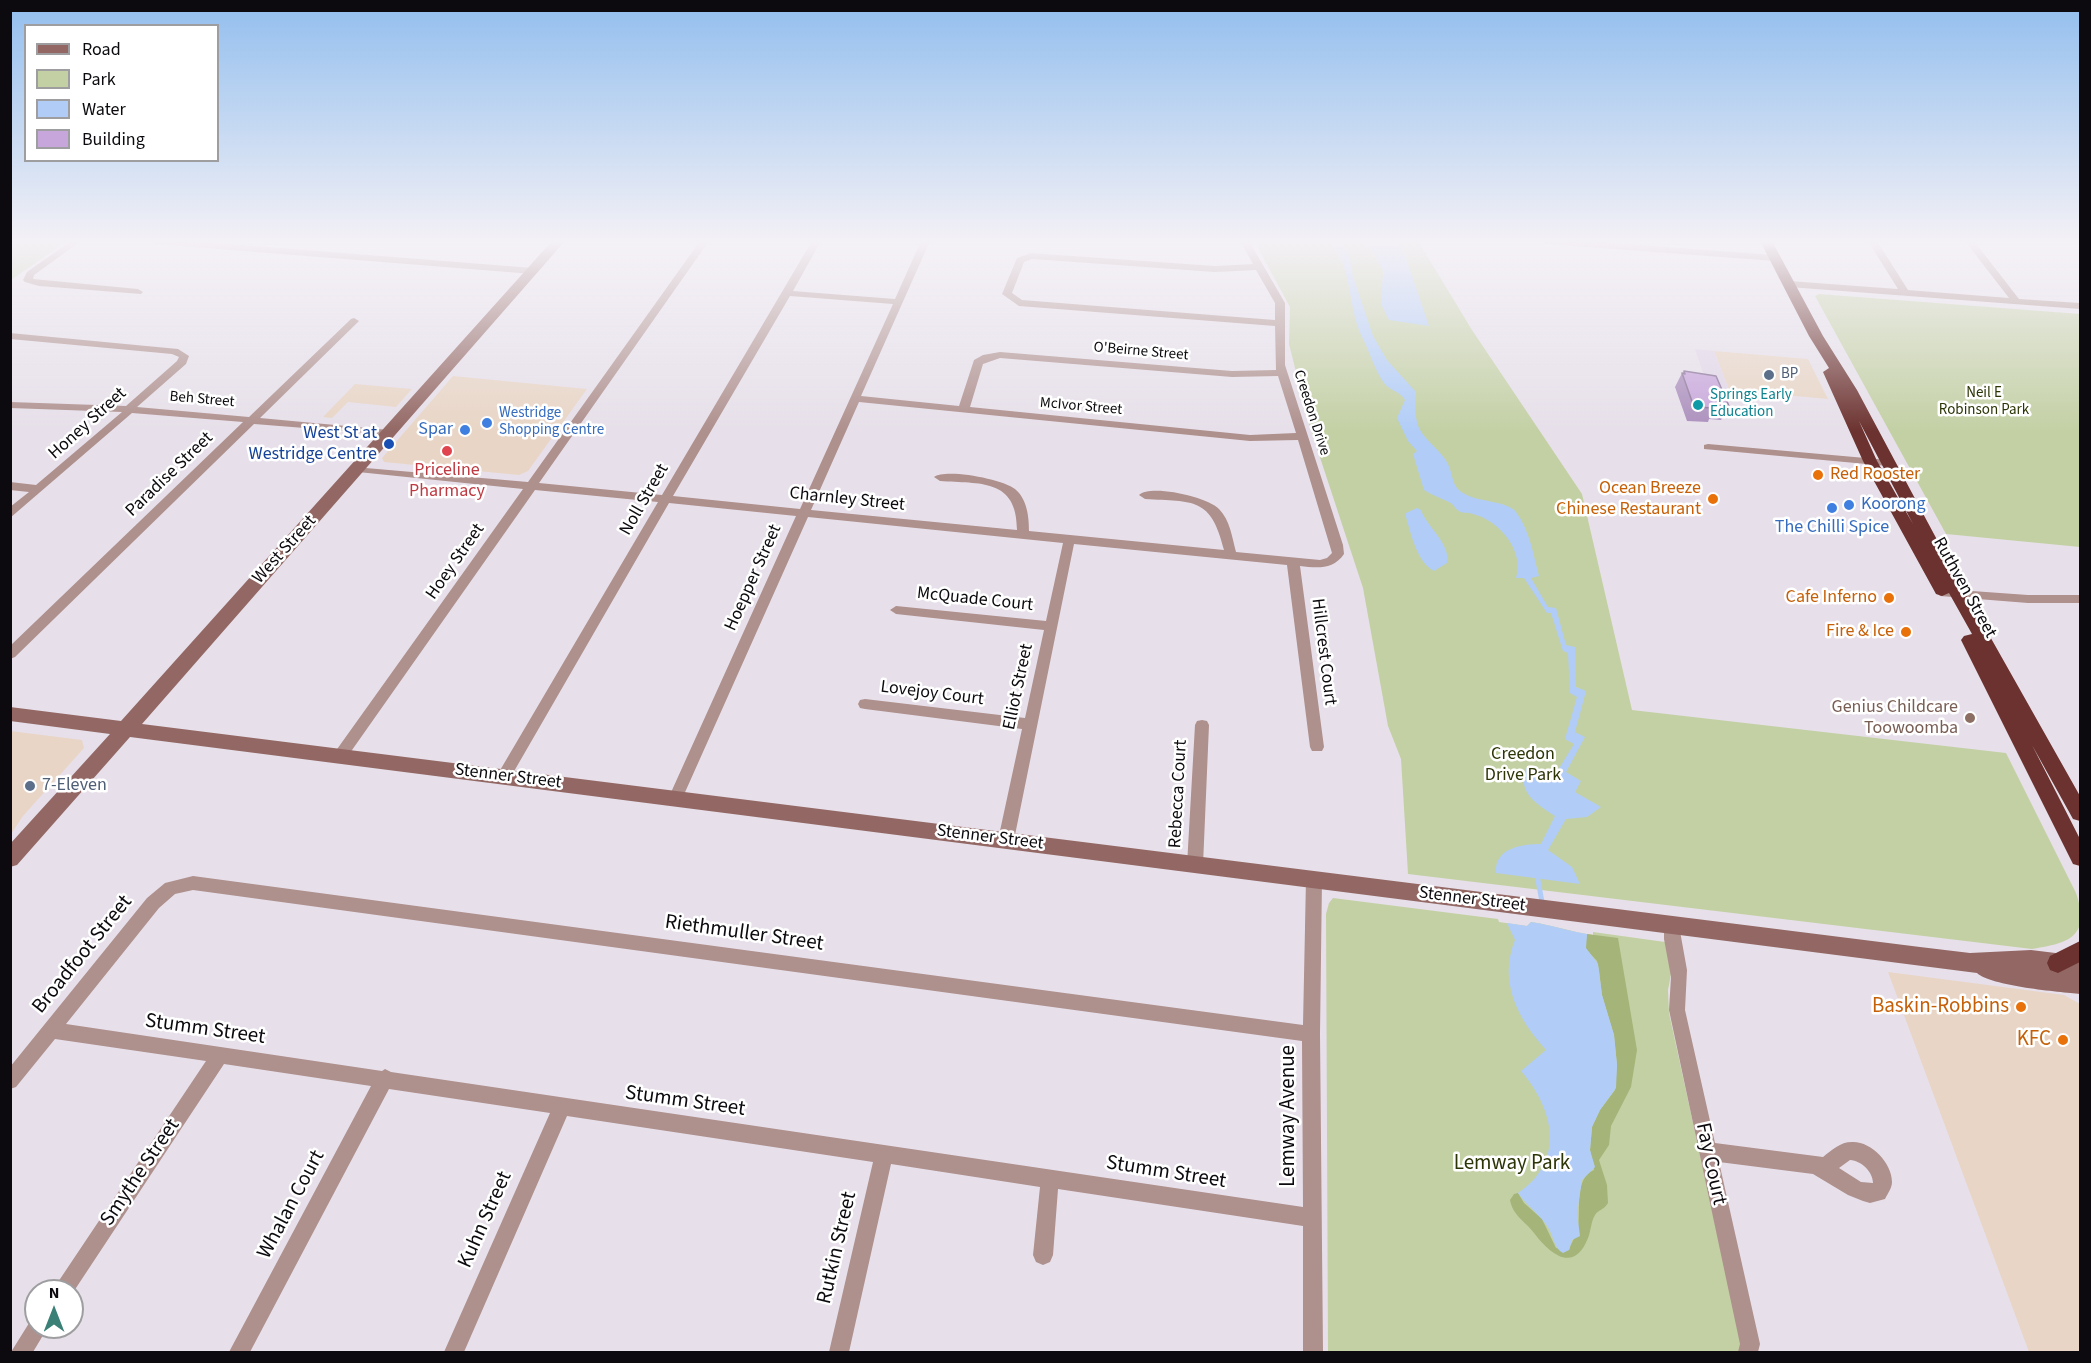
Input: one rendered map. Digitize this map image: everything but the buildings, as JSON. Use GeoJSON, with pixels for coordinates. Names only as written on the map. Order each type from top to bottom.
{"type":"FeatureCollection","features":[{"type":"Feature","properties":{"kind":"highway","name":"Ruthven Street"},"geometry":{"type":"LineString","coordinates":[[1800,305],[1816,336],[1850,390],[1888,463],[2080,858]]}},
{"type":"Feature","properties":{"kind":"highway","name":"Ruthven Street"},"geometry":{"type":"LineString","coordinates":[[1816,336],[1840,399],[1870,461],[1951,593],[2080,813]]}},
{"type":"Feature","properties":{"kind":"highway"},"geometry":{"type":"LineString","coordinates":[[2058,972],[2080,951]]}},
{"type":"Feature","properties":{"kind":"main road","name":"West Street"},"geometry":{"type":"LineString","coordinates":[[10,858],[503,305]]}},
{"type":"Feature","properties":{"kind":"main road","name":"Stenner Street"},"geometry":{"type":"LineString","coordinates":[[10,714],[1970,963],[2017,976],[2058,972],[2080,966]]}},
{"type":"Feature","properties":{"kind":"main road","name":"Stenner Street"},"geometry":{"type":"LineString","coordinates":[[2058,972],[2080,984]]}},
{"type":"Feature","properties":{"kind":"main road"},"geometry":{"type":"LineString","coordinates":[[2058,972],[2080,992]]}},
{"type":"Feature","properties":{"kind":"street","name":"Hoey Street"},"geometry":{"type":"LineString","coordinates":[[340,756],[660,305]]}},
{"type":"Feature","properties":{"kind":"street","name":"Noll Street"},"geometry":{"type":"LineString","coordinates":[[504,777],[781,305]]}},
{"type":"Feature","properties":{"kind":"street","name":"Hoepper Street"},"geometry":{"type":"LineString","coordinates":[[675,798],[897,305]]}},
{"type":"Feature","properties":{"kind":"street"},"geometry":{"type":"LineString","coordinates":[[1040,305],[1280,323]]}},
{"type":"Feature","properties":{"kind":"street","name":"Creedon Drive"},"geometry":{"type":"LineString","coordinates":[[1280,305],[1280,365],[1338,545],[1338,554],[1331,561]]}},
{"type":"Feature","properties":{"kind":"street"},"geometry":{"type":"LineString","coordinates":[[2062,305],[2080,306]]}},
{"type":"Feature","properties":{"kind":"street","name":"Paradise Street"},"geometry":{"type":"LineString","coordinates":[[10,654],[354,321]]}},
{"type":"Feature","properties":{"kind":"street","name":"Honey Street"},"geometry":{"type":"LineString","coordinates":[[10,336],[174,351],[181,352],[184,356],[182,362],[10,514]]}},
{"type":"Feature","properties":{"kind":"street","name":"O'Beirne Street"},"geometry":{"type":"LineString","coordinates":[[963,411],[978,362],[987,357],[1000,355],[1232,374],[1282,373]]}},
{"type":"Feature","properties":{"kind":"street","name":"McIvor Street"},"geometry":{"type":"LineString","coordinates":[[856,399],[1250,438],[1304,436]]}},
{"type":"Feature","properties":{"kind":"street","name":"Beh Street"},"geometry":{"type":"LineString","coordinates":[[10,405],[130,409],[389,433]]}},
{"type":"Feature","properties":{"kind":"street"},"geometry":{"type":"LineString","coordinates":[[1708,447],[1888,463]]}},
{"type":"Feature","properties":{"kind":"street","name":"Charnley Street"},"geometry":{"type":"LineString","coordinates":[[358,469],[1069,541],[1293,562],[1320,564],[1331,561]]}},
{"type":"Feature","properties":{"kind":"street"},"geometry":{"type":"LineString","coordinates":[[940,477],[994,482],[1006,486],[1013,493],[1022,514],[1023,536]]}},
{"type":"Feature","properties":{"kind":"street"},"geometry":{"type":"LineString","coordinates":[[10,486],[39,489]]}},
{"type":"Feature","properties":{"kind":"street"},"geometry":{"type":"LineString","coordinates":[[1144,495],[1190,500],[1211,507],[1221,519],[1231,556]]}},
{"type":"Feature","properties":{"kind":"street","name":"Elliot Street"},"geometry":{"type":"LineString","coordinates":[[1006,840],[1069,541]]}},
{"type":"Feature","properties":{"kind":"street","name":"Hillcrest Court"},"geometry":{"type":"LineString","coordinates":[[1293,562],[1317,747]]}},
{"type":"Feature","properties":{"kind":"street"},"geometry":{"type":"LineString","coordinates":[[1951,593],[2028,599],[2080,599]]}},
{"type":"Feature","properties":{"kind":"street","name":"McQuade Court"},"geometry":{"type":"LineString","coordinates":[[896,610],[1051,626]]}},
{"type":"Feature","properties":{"kind":"street","name":"Lovejoy Court"},"geometry":{"type":"LineString","coordinates":[[866,704],[1029,724]]}},
{"type":"Feature","properties":{"kind":"street","name":"Rebecca Court"},"geometry":{"type":"LineString","coordinates":[[1195,864],[1202,725]]}},
{"type":"Feature","properties":{"kind":"street","name":"Lemway Avenue"},"geometry":{"type":"LineString","coordinates":[[1313,1353],[1311,1034],[1314,879]]}},
{"type":"Feature","properties":{"kind":"street","name":"Riethmuller Street"},"geometry":{"type":"LineString","coordinates":[[171,888],[193,883],[1311,1034]]}},
{"type":"Feature","properties":{"kind":"street","name":"Broadfoot Street"},"geometry":{"type":"LineString","coordinates":[[10,1081],[153,903],[171,888]]}},
{"type":"Feature","properties":{"kind":"street","name":"Fay Court"},"geometry":{"type":"LineString","coordinates":[[1672,925],[1679,938],[1685,968],[1676,996],[1677,1010],[1752,1350]]}},
{"type":"Feature","properties":{"kind":"street","name":"Stumm Street"},"geometry":{"type":"LineString","coordinates":[[52,1030],[1312,1218]]}},
{"type":"Feature","properties":{"kind":"street","name":"Smythe Street"},"geometry":{"type":"LineString","coordinates":[[70,1279],[220,1055]]}},
{"type":"Feature","properties":{"kind":"street","name":"Whalan Court"},"geometry":{"type":"LineString","coordinates":[[238,1353],[385,1078]]}},
{"type":"Feature","properties":{"kind":"street","name":"Kuhn Street"},"geometry":{"type":"LineString","coordinates":[[454,1353],[562,1106]]}},
{"type":"Feature","properties":{"kind":"street"},"geometry":{"type":"LineString","coordinates":[[1707,1151],[1815,1165]]}},
{"type":"Feature","properties":{"kind":"street","name":"Rutkin Street"},"geometry":{"type":"LineString","coordinates":[[839,1353],[884,1154]]}},
{"type":"Feature","properties":{"kind":"street"},"geometry":{"type":"LineString","coordinates":[[1043,1255],[1050,1178]]}},
{"type":"Feature","properties":{"kind":"street"},"geometry":{"type":"LineString","coordinates":[[21,1353],[30,1339]]}},
{"type":"Feature","properties":{"kind":"shaded area"},"geometry":{"type":"Polygon","coordinates":[[[1695,349],[1714,351],[1729,390],[1708,388],[1695,349]]]}},
{"type":"Feature","properties":{"kind":"shaded area","name":"BP"},"geometry":{"type":"Polygon","coordinates":[[[1714,351],[1808,359],[1828,399],[1729,390],[1714,351]]]}},
{"type":"Feature","properties":{"kind":"shaded area","name":"Westridge Shopping Centre"},"geometry":{"type":"Polygon","coordinates":[[[453,376],[587,389],[528,471],[519,475],[384,462],[382,458],[453,376]]]}},
{"type":"Feature","properties":{"kind":"shaded area"},"geometry":{"type":"Polygon","coordinates":[[[355,384],[412,389],[396,407],[348,402],[332,418],[323,417],[355,384]]]}},
{"type":"Feature","properties":{"kind":"shaded area","name":"7-Eleven"},"geometry":{"type":"Polygon","coordinates":[[[10,731],[82,740],[84,748],[23,816],[11,834],[10,731]]]}},
{"type":"Feature","properties":{"kind":"shaded area"},"geometry":{"type":"Polygon","coordinates":[[[1888,972],[2064,995],[2080,1004],[2080,1352],[2029,1352],[1888,972]]]}},
{"type":"Feature","properties":{"kind":"green space","name":"Creedon Drive Park"},"geometry":{"type":"Polygon","coordinates":[[[1289,305],[1457,305],[1582,494],[1632,710],[2006,753],[2076,893],[2081,919],[2074,935],[2057,944],[2032,949],[1408,874],[1401,759],[1388,726],[1363,588],[1309,424],[1289,344],[1289,305]]]}},
{"type":"Feature","properties":{"kind":"green space","name":"Neil E Robinson Park"},"geometry":{"type":"Polygon","coordinates":[[[1820,305],[1957,305],[2080,314],[2080,547],[1946,534],[1820,305]]]}},
{"type":"Feature","properties":{"kind":"green space","name":"Lemway Park"},"geometry":{"type":"Polygon","coordinates":[[[1333,898],[1498,919],[1499,922],[1527,926],[1531,922],[1593,935],[1593,932],[1665,942],[1672,969],[1668,990],[1669,1013],[1743,1352],[1328,1352],[1326,914],[1333,898]]]}},
{"type":"Feature","properties":{"kind":"green space"},"geometry":{"type":"Polygon","coordinates":[[[1587,934],[1618,938],[1637,1050],[1631,1087],[1611,1126],[1609,1145],[1599,1160],[1607,1185],[1608,1203],[1595,1215],[1582,1249],[1569,1258],[1562,1257],[1547,1248],[1517,1214],[1510,1200],[1514,1194],[1518,1193],[1524,1203],[1542,1219],[1556,1248],[1569,1250],[1578,1227],[1583,1180],[1594,1170],[1590,1150],[1592,1127],[1600,1110],[1615,1090],[1617,1065],[1614,1035],[1602,995],[1597,961],[1585,948],[1587,934]]]}},
{"type":"Feature","properties":{"kind":"water"},"geometry":{"type":"Polygon","coordinates":[[[1352,305],[1363,305],[1373,336],[1387,360],[1416,392],[1418,424],[1422,433],[1445,459],[1457,488],[1471,497],[1512,508],[1521,519],[1528,535],[1539,576],[1531,578],[1548,607],[1556,608],[1566,645],[1575,647],[1576,687],[1586,691],[1575,732],[1585,737],[1566,772],[1581,781],[1575,792],[1601,807],[1587,817],[1566,819],[1548,850],[1572,867],[1580,884],[1496,873],[1497,865],[1504,853],[1526,845],[1541,844],[1555,816],[1530,797],[1526,791],[1524,777],[1526,768],[1552,780],[1574,744],[1565,739],[1577,697],[1570,693],[1568,653],[1563,651],[1551,613],[1547,613],[1524,578],[1516,578],[1517,557],[1513,547],[1500,530],[1482,517],[1461,512],[1451,503],[1424,490],[1413,454],[1417,451],[1408,441],[1397,418],[1405,400],[1389,388],[1381,378],[1357,325],[1352,305]]]}},
{"type":"Feature","properties":{"kind":"water"},"geometry":{"type":"Polygon","coordinates":[[[1381,305],[1422,305],[1429,326],[1389,320],[1381,305]]]}},
{"type":"Feature","properties":{"kind":"water"},"geometry":{"type":"Polygon","coordinates":[[[1417,508],[1421,510],[1442,542],[1447,556],[1447,563],[1434,571],[1428,567],[1419,554],[1406,517],[1406,513],[1417,508]]]}},
{"type":"Feature","properties":{"kind":"water"},"geometry":{"type":"Polygon","coordinates":[[[1531,922],[1587,934],[1586,948],[1598,964],[1602,995],[1614,1035],[1617,1065],[1616,1088],[1600,1110],[1592,1127],[1590,1150],[1595,1167],[1582,1180],[1577,1213],[1580,1236],[1572,1240],[1569,1250],[1563,1253],[1556,1246],[1546,1224],[1518,1193],[1533,1180],[1543,1166],[1549,1150],[1550,1134],[1541,1102],[1521,1071],[1546,1050],[1519,1013],[1510,985],[1510,956],[1515,940],[1507,923],[1527,926],[1531,922]]]}},
{"type":"Feature","properties":{"kind":"waterway"},"geometry":{"type":"LineString","coordinates":[[1537,874],[1538,881]]}},
{"type":"Feature","properties":{"kind":"waterway"},"geometry":{"type":"LineString","coordinates":[[1538,880],[1542,902]]}},
{"type":"Feature","properties":{"kind":"place","name":"BP"},"geometry":{"type":"Point","coordinates":[1769,375]}},
{"type":"Feature","properties":{"kind":"place","name":"Springs Early Education"},"geometry":{"type":"Point","coordinates":[1698,405]}},
{"type":"Feature","properties":{"kind":"place","name":"Westridge Shopping Centre"},"geometry":{"type":"Point","coordinates":[487,423]}},
{"type":"Feature","properties":{"kind":"place","name":"Spar"},"geometry":{"type":"Point","coordinates":[465,430]}},
{"type":"Feature","properties":{"kind":"place","name":"West St at Westridge Centre"},"geometry":{"type":"Point","coordinates":[389,444]}},
{"type":"Feature","properties":{"kind":"place","name":"Priceline Pharmacy"},"geometry":{"type":"Point","coordinates":[447,451]}},
{"type":"Feature","properties":{"kind":"place","name":"Red Rooster"},"geometry":{"type":"Point","coordinates":[1818,475]}},
{"type":"Feature","properties":{"kind":"place","name":"Ocean Breeze Chinese Restaurant"},"geometry":{"type":"Point","coordinates":[1713,499]}},
{"type":"Feature","properties":{"kind":"place","name":"Koorong"},"geometry":{"type":"Point","coordinates":[1849,505]}},
{"type":"Feature","properties":{"kind":"place","name":"The Chilli Spice"},"geometry":{"type":"Point","coordinates":[1832,508]}},
{"type":"Feature","properties":{"kind":"place","name":"Cafe Inferno"},"geometry":{"type":"Point","coordinates":[1889,598]}},
{"type":"Feature","properties":{"kind":"place","name":"Fire & Ice"},"geometry":{"type":"Point","coordinates":[1906,632]}},
{"type":"Feature","properties":{"kind":"place","name":"Genius Childcare Toowoomba"},"geometry":{"type":"Point","coordinates":[1970,718]}},
{"type":"Feature","properties":{"kind":"place","name":"7-Eleven"},"geometry":{"type":"Point","coordinates":[30,786]}},
{"type":"Feature","properties":{"kind":"place","name":"Baskin-Robbins"},"geometry":{"type":"Point","coordinates":[2021,1007]}},
{"type":"Feature","properties":{"kind":"place","name":"KFC"},"geometry":{"type":"Point","coordinates":[2063,1040]}}]}
